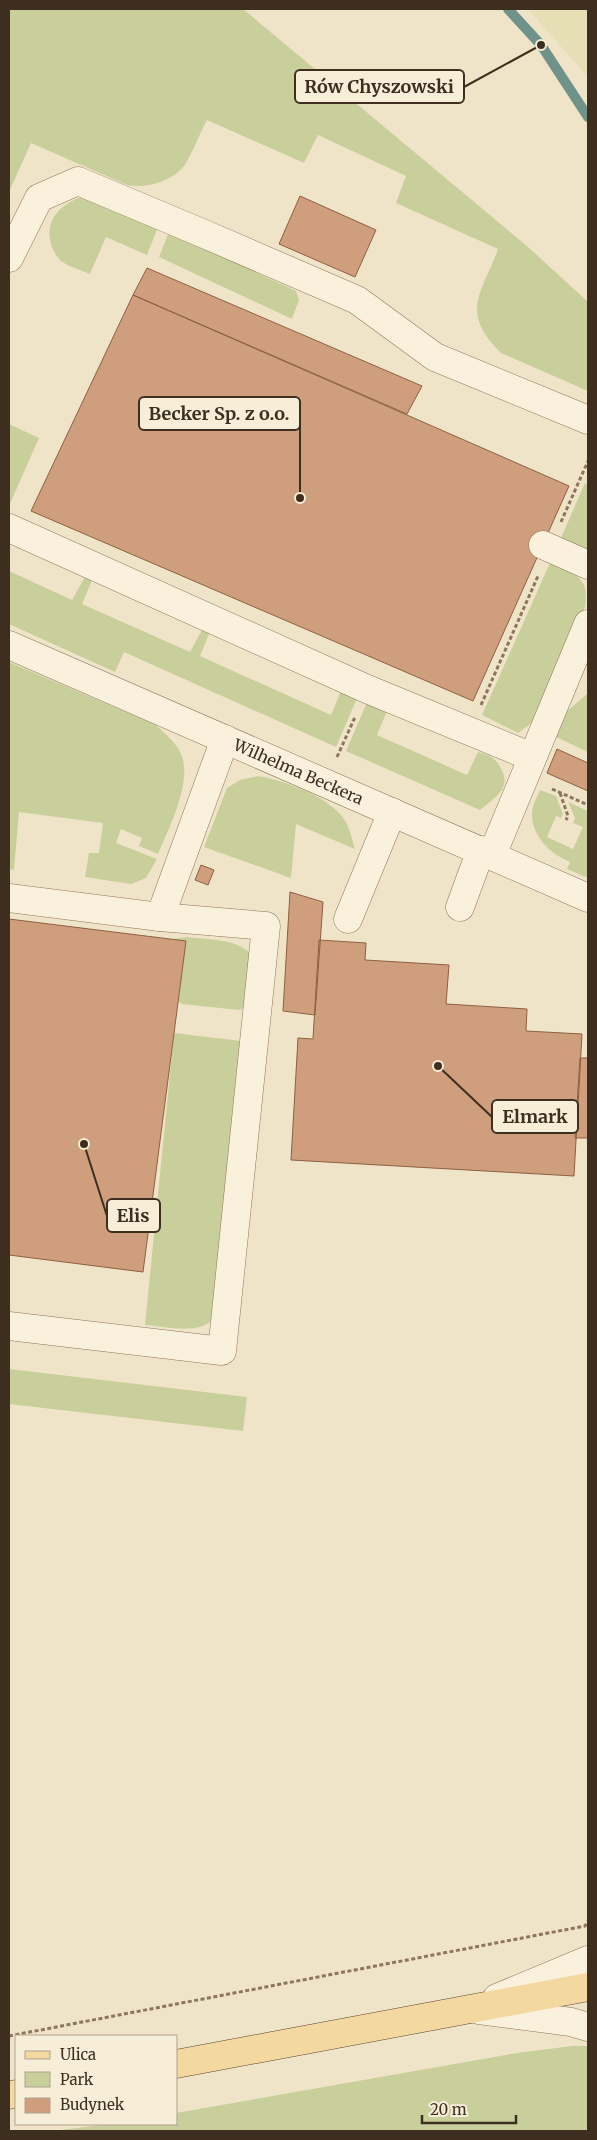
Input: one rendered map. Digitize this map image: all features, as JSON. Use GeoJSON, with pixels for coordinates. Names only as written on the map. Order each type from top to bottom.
{"type":"FeatureCollection","features":[{"type":"Feature","properties":{"kind":"main road"},"geometry":{"type":"LineString","coordinates":[[178,2064],[588,1987]]}},
{"type":"Feature","properties":{"kind":"street"},"geometry":{"type":"LineString","coordinates":[[9,258],[38,198],[78,182],[358,300],[435,357],[588,420]]}},
{"type":"Feature","properties":{"kind":"street"},"geometry":{"type":"LineString","coordinates":[[9,528],[367,689],[469,731],[528,767]]}},
{"type":"Feature","properties":{"kind":"street"},"geometry":{"type":"LineString","coordinates":[[546,547],[588,565]]}},
{"type":"Feature","properties":{"kind":"street"},"geometry":{"type":"LineString","coordinates":[[460,907],[528,767],[559,698],[588,624]]}},
{"type":"Feature","properties":{"kind":"street","name":"Wilhelma Beckera"},"geometry":{"type":"LineString","coordinates":[[9,645],[588,898]]}},
{"type":"Feature","properties":{"kind":"street"},"geometry":{"type":"LineString","coordinates":[[559,698],[588,677]]}},
{"type":"Feature","properties":{"kind":"street"},"geometry":{"type":"LineString","coordinates":[[160,917],[225,739]]}},
{"type":"Feature","properties":{"kind":"street"},"geometry":{"type":"LineString","coordinates":[[348,919],[392,812]]}},
{"type":"Feature","properties":{"kind":"street"},"geometry":{"type":"LineString","coordinates":[[9,898],[160,917],[266,926],[222,1351],[9,1326]]}},
{"type":"Feature","properties":{"kind":"street"},"geometry":{"type":"LineString","coordinates":[[470,2008],[588,1960]]}},
{"type":"Feature","properties":{"kind":"street"},"geometry":{"type":"LineString","coordinates":[[470,2008],[571,2022],[588,2027]]}},
{"type":"Feature","properties":{"kind":"path"},"geometry":{"type":"LineString","coordinates":[[469,731],[546,547],[588,461]]}},
{"type":"Feature","properties":{"kind":"path"},"geometry":{"type":"LineString","coordinates":[[528,767],[560,793],[588,806]]}},
{"type":"Feature","properties":{"kind":"path"},"geometry":{"type":"LineString","coordinates":[[560,793],[568,816],[566,820]]}},
{"type":"Feature","properties":{"kind":"path"},"geometry":{"type":"LineString","coordinates":[[9,2036],[585,1926],[588,1921]]}},
{"type":"Feature","properties":{"kind":"shaded area"},"geometry":{"type":"Polygon","coordinates":[[[528,9],[588,9],[588,77],[528,9]]]}},
{"type":"Feature","properties":{"kind":"green space"},"geometry":{"type":"Polygon","coordinates":[[[9,9],[243,9],[527,246],[588,302],[588,391],[501,353],[488,339],[477,314],[478,302],[498,249],[396,203],[406,176],[318,135],[304,163],[207,120],[187,161],[179,172],[165,180],[142,186],[127,185],[31,143],[9,192],[9,9]]]}},
{"type":"Feature","properties":{"kind":"green space"},"geometry":{"type":"Polygon","coordinates":[[[84,196],[158,227],[147,255],[106,237],[90,274],[61,261],[52,248],[50,227],[57,213],[62,208],[84,196]]]}},
{"type":"Feature","properties":{"kind":"green space"},"geometry":{"type":"Polygon","coordinates":[[[169,232],[296,291],[299,300],[292,319],[159,257],[169,232]]]}},
{"type":"Feature","properties":{"kind":"green space"},"geometry":{"type":"Polygon","coordinates":[[[9,424],[39,438],[9,506],[9,424]]]}},
{"type":"Feature","properties":{"kind":"green space"},"geometry":{"type":"Polygon","coordinates":[[[585,483],[588,485],[588,551],[560,540],[585,483]]]}},
{"type":"Feature","properties":{"kind":"green space"},"geometry":{"type":"Polygon","coordinates":[[[550,563],[573,574],[582,582],[586,597],[585,607],[533,722],[518,733],[482,715],[550,563]]]}},
{"type":"Feature","properties":{"kind":"green space"},"geometry":{"type":"Polygon","coordinates":[[[9,571],[72,600],[85,577],[91,580],[91,583],[82,604],[190,652],[203,628],[209,634],[200,656],[331,715],[341,691],[358,696],[336,747],[124,652],[115,672],[9,624],[9,571]]]}},
{"type":"Feature","properties":{"kind":"green space"},"geometry":{"type":"Polygon","coordinates":[[[9,662],[156,725],[170,738],[179,750],[184,765],[182,791],[158,854],[139,846],[142,838],[121,829],[116,843],[157,859],[146,878],[131,884],[85,877],[89,853],[99,853],[103,823],[19,812],[14,870],[9,869],[9,662]]]}},
{"type":"Feature","properties":{"kind":"green space"},"geometry":{"type":"Polygon","coordinates":[[[588,693],[588,752],[554,736],[566,712],[588,693]]]}},
{"type":"Feature","properties":{"kind":"green space"},"geometry":{"type":"Polygon","coordinates":[[[368,700],[387,711],[377,735],[467,775],[478,752],[487,755],[497,762],[503,772],[504,787],[494,799],[480,810],[346,751],[368,700]]]}},
{"type":"Feature","properties":{"kind":"green space"},"geometry":{"type":"Polygon","coordinates":[[[258,776],[293,786],[328,803],[346,822],[355,849],[296,824],[291,878],[204,847],[227,788],[240,780],[258,776]]]}},
{"type":"Feature","properties":{"kind":"green space"},"geometry":{"type":"Polygon","coordinates":[[[540,790],[556,796],[563,814],[561,818],[556,816],[547,837],[573,849],[583,827],[573,823],[575,818],[568,802],[588,811],[588,878],[567,869],[570,862],[555,854],[538,836],[532,812],[540,790]]]}},
{"type":"Feature","properties":{"kind":"green space"},"geometry":{"type":"Polygon","coordinates":[[[187,937],[230,942],[251,954],[247,1007],[239,1010],[182,1004],[178,1001],[172,939],[187,937]]]}},
{"type":"Feature","properties":{"kind":"green space"},"geometry":{"type":"Polygon","coordinates":[[[174,1033],[239,1041],[244,1046],[213,1318],[208,1324],[200,1327],[182,1329],[145,1325],[174,1033]]]}},
{"type":"Feature","properties":{"kind":"green space"},"geometry":{"type":"Polygon","coordinates":[[[9,1369],[247,1397],[243,1431],[9,1404],[9,1369]]]}},
{"type":"Feature","properties":{"kind":"green space"},"geometry":{"type":"Polygon","coordinates":[[[572,2046],[588,2046],[588,2131],[52,2131],[101,2125],[178,2125],[178,2113],[517,2053],[572,2046]]]}},
{"type":"Feature","properties":{"kind":"building"},"geometry":{"type":"Polygon","coordinates":[[[300,196],[376,230],[355,277],[279,244],[300,196]]]}},
{"type":"Feature","properties":{"kind":"building"},"geometry":{"type":"Polygon","coordinates":[[[147,268],[422,386],[407,414],[133,295],[147,268]]]}},
{"type":"Feature","properties":{"kind":"building"},"geometry":{"type":"Polygon","coordinates":[[[133,295],[569,486],[473,701],[31,511],[133,295]]]}},
{"type":"Feature","properties":{"kind":"building"},"geometry":{"type":"Polygon","coordinates":[[[557,749],[588,763],[588,791],[547,773],[557,749]]]}},
{"type":"Feature","properties":{"kind":"building"},"geometry":{"type":"Polygon","coordinates":[[[201,865],[214,870],[208,885],[195,880],[201,865]]]}},
{"type":"Feature","properties":{"kind":"building"},"geometry":{"type":"Polygon","coordinates":[[[290,892],[323,902],[315,1015],[283,1011],[290,892]]]}},
{"type":"Feature","properties":{"kind":"building"},"geometry":{"type":"Polygon","coordinates":[[[9,919],[186,941],[143,1272],[9,1255],[9,919]]]}},
{"type":"Feature","properties":{"kind":"building"},"geometry":{"type":"Polygon","coordinates":[[[319,940],[366,943],[365,960],[449,965],[446,1004],[527,1009],[526,1031],[582,1034],[574,1176],[291,1160],[298,1038],[313,1039],[319,940]]]}},
{"type":"Feature","properties":{"kind":"building"},"geometry":{"type":"Polygon","coordinates":[[[580,1058],[588,1058],[588,1138],[575,1138],[580,1058]]]}},
{"type":"Feature","properties":{"kind":"waterway"},"geometry":{"type":"LineString","coordinates":[[508,9],[541,45],[588,117]]}},
{"type":"Feature","properties":{"kind":"place","name":"Rów Chyszowski"},"geometry":{"type":"Point","coordinates":[541,45]}},
{"type":"Feature","properties":{"kind":"place","name":"Becker Sp. z o.o."},"geometry":{"type":"Point","coordinates":[300,498]}},
{"type":"Feature","properties":{"kind":"place","name":"Elmark"},"geometry":{"type":"Point","coordinates":[438,1066]}},
{"type":"Feature","properties":{"kind":"place","name":"Elis"},"geometry":{"type":"Point","coordinates":[84,1144]}}]}
